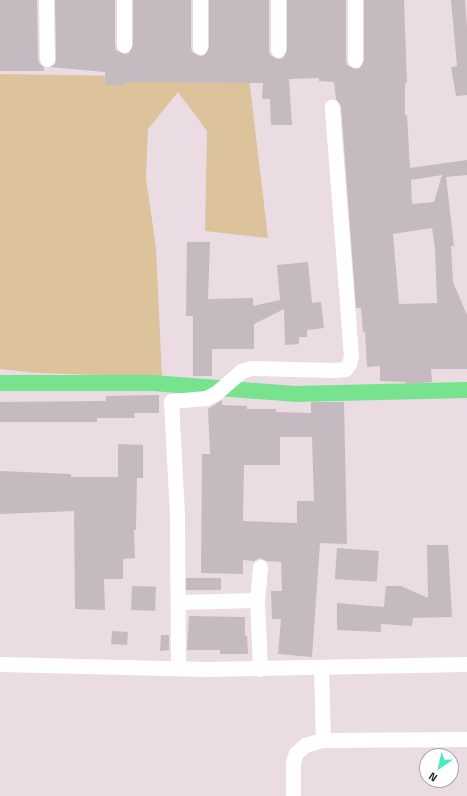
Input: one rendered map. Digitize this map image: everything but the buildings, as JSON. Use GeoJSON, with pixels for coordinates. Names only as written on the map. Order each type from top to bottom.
{"type":"FeatureCollection","features":[{"type":"Feature","properties":{"kind":"street"},"geometry":{"type":"LineString","coordinates":[[46,0],[47,59]]}},
{"type":"Feature","properties":{"kind":"street"},"geometry":{"type":"LineString","coordinates":[[124,0],[124,45]]}},
{"type":"Feature","properties":{"kind":"street"},"geometry":{"type":"LineString","coordinates":[[200,0],[200,47]]}},
{"type":"Feature","properties":{"kind":"street"},"geometry":{"type":"LineString","coordinates":[[278,0],[278,50]]}},
{"type":"Feature","properties":{"kind":"street"},"geometry":{"type":"LineString","coordinates":[[355,60],[356,0]]}},
{"type":"Feature","properties":{"kind":"street"},"geometry":{"type":"LineString","coordinates":[[178,668],[178,515],[171,401],[206,398],[216,393],[241,371],[251,368],[335,370],[345,369],[349,364],[351,356],[332,107]]}},
{"type":"Feature","properties":{"kind":"street"},"geometry":{"type":"LineString","coordinates":[[260,567],[257,600],[260,668]]}},
{"type":"Feature","properties":{"kind":"street"},"geometry":{"type":"LineString","coordinates":[[178,602],[257,600]]}},
{"type":"Feature","properties":{"kind":"street"},"geometry":{"type":"LineString","coordinates":[[0,664],[178,668],[322,668],[467,664]]}},
{"type":"Feature","properties":{"kind":"street"},"geometry":{"type":"LineString","coordinates":[[322,668],[323,740]]}},
{"type":"Feature","properties":{"kind":"street"},"geometry":{"type":"LineString","coordinates":[[293,796],[293,762],[296,753],[305,745],[323,740],[467,739]]}},
{"type":"Feature","properties":{"kind":"shaded area"},"geometry":{"type":"Polygon","coordinates":[[[0,74],[249,78],[268,238],[205,231],[207,131],[178,92],[148,129],[146,178],[156,248],[162,377],[37,373],[0,369],[0,74]]]}},
{"type":"Feature","properties":{"kind":"waterway"},"geometry":{"type":"LineString","coordinates":[[0,383],[153,383],[295,394],[467,390]]}}]}
